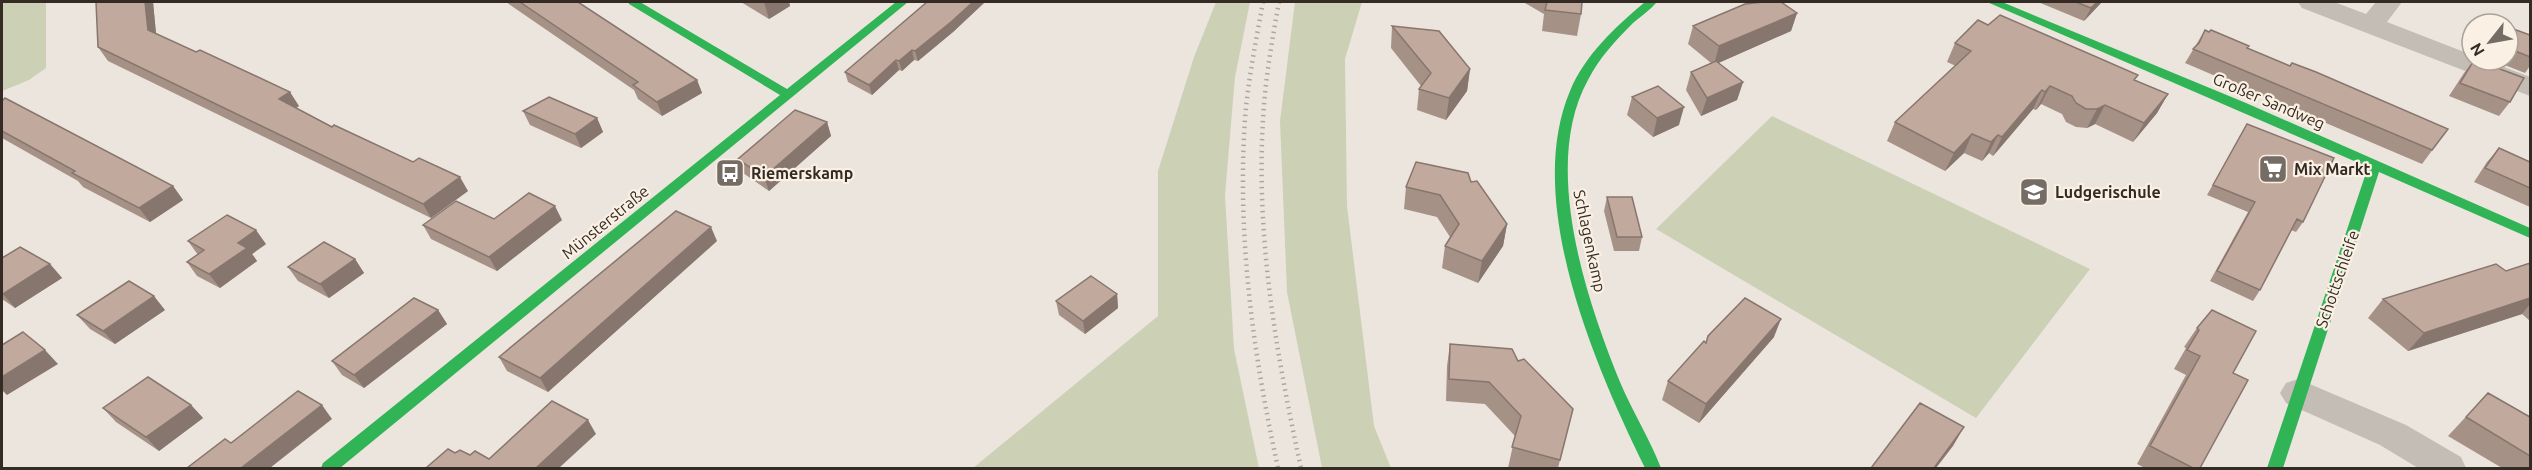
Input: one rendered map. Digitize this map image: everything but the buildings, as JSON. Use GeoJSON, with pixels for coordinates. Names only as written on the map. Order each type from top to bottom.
{"type":"FeatureCollection","features":[{"type":"Feature","properties":{"kind":"street"},"geometry":{"type":"LineString","coordinates":[[633,2],[788,95]]}},
{"type":"Feature","properties":{"kind":"street","name":"Münsterstraße"},"geometry":{"type":"LineString","coordinates":[[329,468],[902,2]]}},
{"type":"Feature","properties":{"kind":"street","name":"Schlagenkamp"},"geometry":{"type":"LineString","coordinates":[[1651,2],[1628,21],[1584,76],[1570,107],[1562,142],[1560,176],[1564,211],[1577,275],[1603,357],[1637,438],[1653,468]]}},
{"type":"Feature","properties":{"kind":"street","name":"Großer Sandweg"},"geometry":{"type":"LineString","coordinates":[[1993,2],[2530,233]]}},
{"type":"Feature","properties":{"kind":"street"},"geometry":{"type":"LineString","coordinates":[[2311,2],[2530,87]]}},
{"type":"Feature","properties":{"kind":"street"},"geometry":{"type":"LineString","coordinates":[[2372,25],[2389,2]]}},
{"type":"Feature","properties":{"kind":"street","name":"Schottschleife"},"geometry":{"type":"LineString","coordinates":[[2275,468],[2375,165]]}},
{"type":"Feature","properties":{"kind":"street"},"geometry":{"type":"LineString","coordinates":[[2298,393],[2393,435],[2448,468]]}},
{"type":"Feature","properties":{"kind":"green space"},"geometry":{"type":"Polygon","coordinates":[[[2,2],[46,2],[46,68],[29,80],[2,91],[2,2]]]}},
{"type":"Feature","properties":{"kind":"green space"},"geometry":{"type":"Polygon","coordinates":[[[1216,2],[1250,2],[1235,77],[1225,195],[1234,349],[1259,468],[973,468],[1158,316],[1158,171],[1194,57],[1216,2]]]}},
{"type":"Feature","properties":{"kind":"green space"},"geometry":{"type":"Polygon","coordinates":[[[1295,2],[1362,2],[1345,59],[1347,206],[1374,426],[1391,468],[1322,468],[1287,292],[1280,121],[1295,2]]]}},
{"type":"Feature","properties":{"kind":"green space"},"geometry":{"type":"Polygon","coordinates":[[[1772,116],[2090,269],[1976,418],[1656,229],[1772,116]]]}},
{"type":"Feature","properties":{"kind":"railway"},"geometry":{"type":"LineString","coordinates":[[1263,2],[1246,104],[1243,207],[1254,338],[1278,468]]}},
{"type":"Feature","properties":{"kind":"railway"},"geometry":{"type":"LineString","coordinates":[[1279,2],[1264,105],[1262,208],[1276,338],[1301,468]]}},
{"type":"Feature","properties":{"kind":"traffic: fast"},"geometry":{"type":"LineString","coordinates":[[633,2],[788,95]]}},
{"type":"Feature","properties":{"kind":"traffic: fast"},"geometry":{"type":"LineString","coordinates":[[329,468],[902,2]]}},
{"type":"Feature","properties":{"kind":"traffic: fast"},"geometry":{"type":"LineString","coordinates":[[1651,2],[1608,43],[1589,67],[1575,93],[1564,135],[1562,182],[1567,232],[1579,284],[1595,335],[1633,429],[1653,468]]}},
{"type":"Feature","properties":{"kind":"traffic: fast"},"geometry":{"type":"LineString","coordinates":[[1993,2],[2242,106],[2530,233]]}},
{"type":"Feature","properties":{"kind":"traffic: fast"},"geometry":{"type":"LineString","coordinates":[[2275,468],[2375,165]]}},
{"type":"Feature","properties":{"kind":"place","name":"Mix Markt"},"geometry":{"type":"Point","coordinates":[2273,169]}},
{"type":"Feature","properties":{"kind":"place","name":"Riemerskamp"},"geometry":{"type":"Point","coordinates":[730,173]}},
{"type":"Feature","properties":{"kind":"place","name":"Ludgerischule"},"geometry":{"type":"Point","coordinates":[2034,192]}}]}
